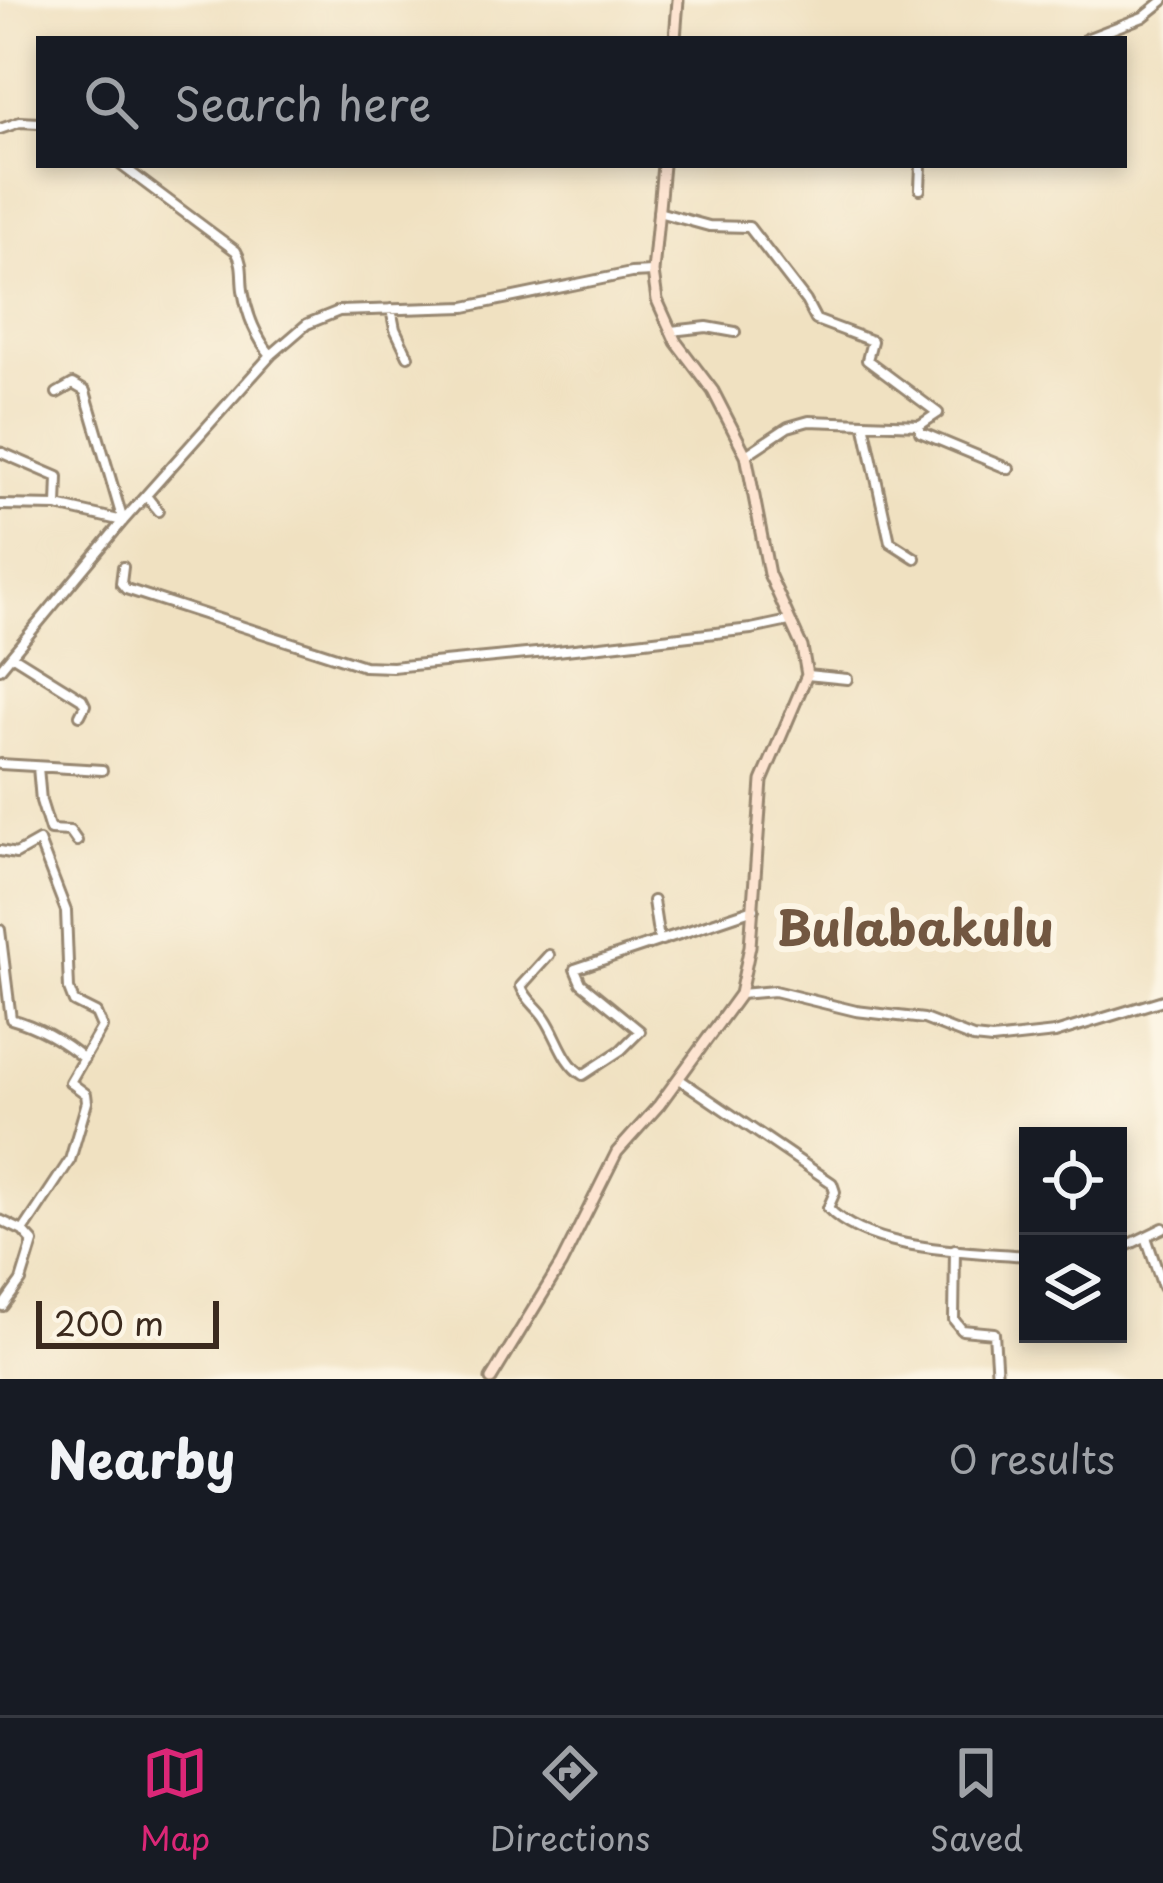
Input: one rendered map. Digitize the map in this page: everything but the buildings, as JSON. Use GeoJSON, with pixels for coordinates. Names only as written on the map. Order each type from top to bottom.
{"type":"FeatureCollection","features":[{"type":"Feature","properties":{"kind":"street"},"geometry":{"type":"LineString","coordinates":[[675,36],[678,0]]}},
{"type":"Feature","properties":{"kind":"street"},"geometry":{"type":"LineString","coordinates":[[1094,36],[1143,17],[1163,1]]}},
{"type":"Feature","properties":{"kind":"street"},"geometry":{"type":"LineString","coordinates":[[0,129],[36,123]]}},
{"type":"Feature","properties":{"kind":"street"},"geometry":{"type":"LineString","coordinates":[[125,168],[236,251],[242,261],[242,287],[252,326],[271,355]]}},
{"type":"Feature","properties":{"kind":"street"},"geometry":{"type":"LineString","coordinates":[[491,1379],[561,1264],[617,1152],[679,1079],[740,994],[754,909],[762,781],[807,675],[802,647],[769,574],[746,455],[657,300],[653,272],[663,168]]}},
{"type":"Feature","properties":{"kind":"street"},"geometry":{"type":"LineString","coordinates":[[920,189],[921,168]]}},
{"type":"Feature","properties":{"kind":"street"},"geometry":{"type":"LineString","coordinates":[[658,212],[709,226],[748,227],[816,320],[872,341],[867,360],[939,414],[920,424],[798,423],[746,455]]}},
{"type":"Feature","properties":{"kind":"street"},"geometry":{"type":"LineString","coordinates":[[0,669],[123,521],[271,355],[307,324],[326,314],[466,307],[653,272]]}},
{"type":"Feature","properties":{"kind":"street"},"geometry":{"type":"LineString","coordinates":[[391,309],[408,356]]}},
{"type":"Feature","properties":{"kind":"street"},"geometry":{"type":"LineString","coordinates":[[671,331],[707,326],[735,332]]}},
{"type":"Feature","properties":{"kind":"street"},"geometry":{"type":"LineString","coordinates":[[57,393],[73,384],[85,391],[123,521]]}},
{"type":"Feature","properties":{"kind":"street"},"geometry":{"type":"LineString","coordinates":[[864,423],[890,542],[915,558]]}},
{"type":"Feature","properties":{"kind":"street"},"geometry":{"type":"LineString","coordinates":[[920,424],[920,431],[1009,470]]}},
{"type":"Feature","properties":{"kind":"street"},"geometry":{"type":"LineString","coordinates":[[0,452],[58,477],[57,506]]}},
{"type":"Feature","properties":{"kind":"street"},"geometry":{"type":"LineString","coordinates":[[147,497],[158,511]]}},
{"type":"Feature","properties":{"kind":"street"},"geometry":{"type":"LineString","coordinates":[[0,505],[57,506],[123,521]]}},
{"type":"Feature","properties":{"kind":"street"},"geometry":{"type":"LineString","coordinates":[[124,567],[121,583],[126,589],[364,666],[392,667],[752,629],[789,620]]}},
{"type":"Feature","properties":{"kind":"street"},"geometry":{"type":"LineString","coordinates":[[13,656],[82,699],[85,705],[80,715]]}},
{"type":"Feature","properties":{"kind":"street"},"geometry":{"type":"LineString","coordinates":[[807,675],[847,679]]}},
{"type":"Feature","properties":{"kind":"street"},"geometry":{"type":"LineString","coordinates":[[0,764],[102,770]]}},
{"type":"Feature","properties":{"kind":"street"},"geometry":{"type":"LineString","coordinates":[[38,766],[40,802],[50,830]]}},
{"type":"Feature","properties":{"kind":"street"},"geometry":{"type":"LineString","coordinates":[[0,851],[13,855],[50,830],[70,831],[77,842]]}},
{"type":"Feature","properties":{"kind":"street"},"geometry":{"type":"LineString","coordinates":[[23,1231],[70,1160],[87,1102],[86,1094],[70,1082],[101,1028],[101,1019],[74,1002],[69,989],[66,911],[39,841]]}},
{"type":"Feature","properties":{"kind":"street"},"geometry":{"type":"LineString","coordinates":[[653,901],[659,940]]}},
{"type":"Feature","properties":{"kind":"street"},"geometry":{"type":"LineString","coordinates":[[548,956],[520,986],[573,1068],[584,1076],[640,1031],[581,983],[575,969],[754,909]]}},
{"type":"Feature","properties":{"kind":"street"},"geometry":{"type":"LineString","coordinates":[[0,930],[11,1019],[34,1024],[84,1059]]}},
{"type":"Feature","properties":{"kind":"street"},"geometry":{"type":"LineString","coordinates":[[740,994],[774,991],[856,1011],[924,1019],[973,1038],[992,1040],[1055,1033],[1163,1000]]}},
{"type":"Feature","properties":{"kind":"street"},"geometry":{"type":"LineString","coordinates":[[679,1079],[832,1183],[835,1192],[828,1208],[840,1219],[896,1240],[1019,1255]]}},
{"type":"Feature","properties":{"kind":"street"},"geometry":{"type":"LineString","coordinates":[[0,1220],[23,1231],[33,1242],[21,1281],[3,1306]]}},
{"type":"Feature","properties":{"kind":"street"},"geometry":{"type":"LineString","coordinates":[[1127,1246],[1163,1228]]}},
{"type":"Feature","properties":{"kind":"street"},"geometry":{"type":"LineString","coordinates":[[1145,1238],[1163,1287]]}},
{"type":"Feature","properties":{"kind":"street"},"geometry":{"type":"LineString","coordinates":[[955,1250],[956,1326],[994,1333],[997,1379]]}},
{"type":"Feature","properties":{"kind":"district","name":"Bulabakulu"},"geometry":{"type":"Point","coordinates":[915,926]}}]}
